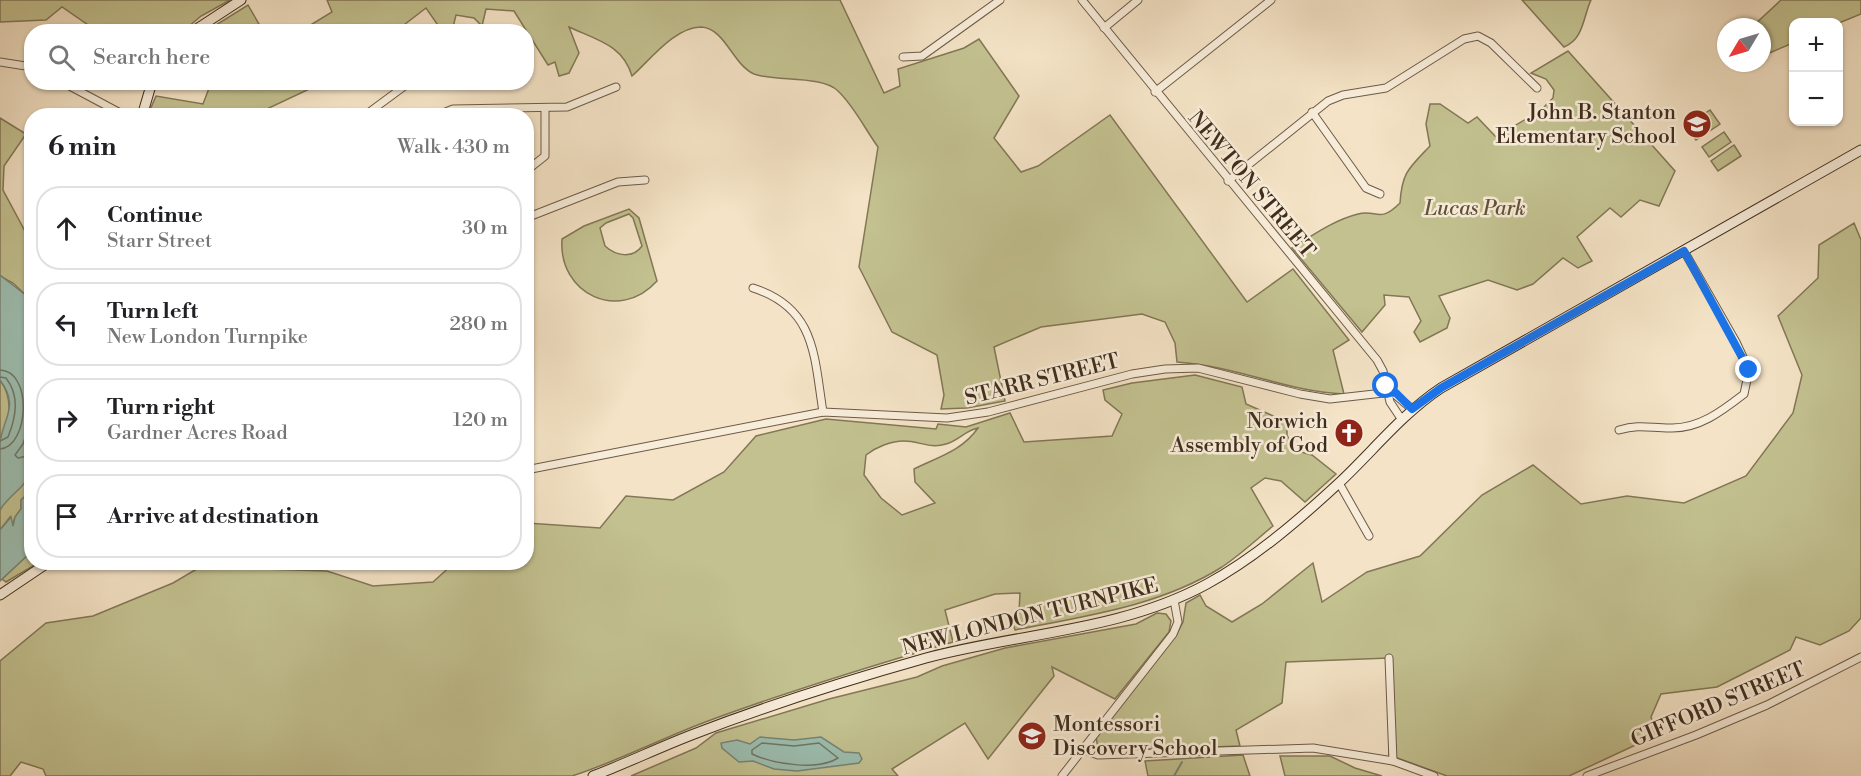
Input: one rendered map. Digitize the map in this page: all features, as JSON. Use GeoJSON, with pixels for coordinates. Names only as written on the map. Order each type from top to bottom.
{"type":"FeatureCollection","features":[{"type":"Feature","properties":{"kind":"main road"},"geometry":{"type":"LineString","coordinates":[[201,24],[241,0]]}},
{"type":"Feature","properties":{"kind":"main road"},"geometry":{"type":"LineString","coordinates":[[144,108],[150,90]]}},
{"type":"Feature","properties":{"kind":"main road","name":"NEW LONDON TURNPIKE"},"geometry":{"type":"LineString","coordinates":[[593,776],[715,726],[895,667],[966,648],[1117,618],[1174,600],[1207,584],[1244,561],[1339,483],[1412,409],[1441,388],[1861,150]]}},
{"type":"Feature","properties":{"kind":"main road"},"geometry":{"type":"LineString","coordinates":[[2,590],[36,570]]}},
{"type":"Feature","properties":{"kind":"street"},"geometry":{"type":"LineString","coordinates":[[903,57],[922,56],[1000,0]]}},
{"type":"Feature","properties":{"kind":"street","name":"NEWTON STREET"},"geometry":{"type":"LineString","coordinates":[[1082,0],[1155,92],[1377,360],[1382,368],[1387,392]]}},
{"type":"Feature","properties":{"kind":"street"},"geometry":{"type":"LineString","coordinates":[[1104,28],[1138,0]]}},
{"type":"Feature","properties":{"kind":"street"},"geometry":{"type":"LineString","coordinates":[[1155,92],[1271,0]]}},
{"type":"Feature","properties":{"kind":"street"},"geometry":{"type":"LineString","coordinates":[[1228,181],[1312,112],[1343,95],[1386,88],[1464,39],[1478,36],[1491,43],[1537,88]]}},
{"type":"Feature","properties":{"kind":"street"},"geometry":{"type":"LineString","coordinates":[[0,62],[24,66]]}},
{"type":"Feature","properties":{"kind":"street"},"geometry":{"type":"LineString","coordinates":[[534,109],[567,107],[616,87]]}},
{"type":"Feature","properties":{"kind":"street"},"geometry":{"type":"LineString","coordinates":[[77,90],[111,108]]}},
{"type":"Feature","properties":{"kind":"street"},"geometry":{"type":"LineString","coordinates":[[375,108],[399,90]]}},
{"type":"Feature","properties":{"kind":"street"},"geometry":{"type":"LineString","coordinates":[[534,165],[545,156],[545,109]]}},
{"type":"Feature","properties":{"kind":"street"},"geometry":{"type":"LineString","coordinates":[[1312,112],[1366,188],[1380,194]]}},
{"type":"Feature","properties":{"kind":"street"},"geometry":{"type":"LineString","coordinates":[[534,215],[618,182],[645,180]]}},
{"type":"Feature","properties":{"kind":"street"},"geometry":{"type":"LineString","coordinates":[[1619,430],[1639,424],[1670,429],[1696,425],[1744,394],[1749,370],[1684,251]]}},
{"type":"Feature","properties":{"kind":"street"},"geometry":{"type":"LineString","coordinates":[[753,288],[781,300],[804,323],[811,342],[823,412]]}},
{"type":"Feature","properties":{"kind":"street","name":"STARR STREET"},"geometry":{"type":"LineString","coordinates":[[534,468],[823,412],[947,418],[988,412],[1132,374],[1165,369],[1198,368],[1319,398],[1342,399],[1387,392]]}},
{"type":"Feature","properties":{"kind":"street"},"geometry":{"type":"LineString","coordinates":[[1402,420],[1391,404],[1387,392],[1396,393],[1412,409]]}},
{"type":"Feature","properties":{"kind":"street"},"geometry":{"type":"LineString","coordinates":[[1339,483],[1369,536]]}},
{"type":"Feature","properties":{"kind":"street"},"geometry":{"type":"LineString","coordinates":[[1062,776],[1173,634],[1178,622],[1174,600]]}},
{"type":"Feature","properties":{"kind":"street","name":"GIFFORD STREET"},"geometry":{"type":"LineString","coordinates":[[1587,776],[1696,735],[1767,705],[1861,657]]}},
{"type":"Feature","properties":{"kind":"street"},"geometry":{"type":"LineString","coordinates":[[1389,658],[1393,761]]}},
{"type":"Feature","properties":{"kind":"street"},"geometry":{"type":"LineString","coordinates":[[1083,750],[1098,755],[1313,748],[1393,761],[1434,776]]}},
{"type":"Feature","properties":{"kind":"green space"},"geometry":{"type":"Polygon","coordinates":[[[0,0],[230,0],[192,24],[87,24],[62,7],[46,20],[0,22],[0,0]]]}},
{"type":"Feature","properties":{"kind":"green space"},"geometry":{"type":"Polygon","coordinates":[[[327,0],[840,0],[884,93],[900,86],[898,69],[964,48],[979,39],[1019,96],[994,138],[1021,172],[1038,166],[1110,115],[1247,302],[1293,269],[1349,340],[1333,350],[1344,394],[1303,389],[1221,368],[1177,362],[1175,343],[1165,322],[1142,314],[1041,327],[994,347],[1005,401],[967,408],[941,409],[944,395],[937,355],[892,332],[859,267],[878,147],[849,104],[831,86],[754,74],[740,63],[723,40],[709,29],[701,27],[691,28],[672,38],[632,76],[628,66],[615,50],[569,27],[579,53],[569,73],[559,76],[555,62],[548,65],[534,43],[534,24],[522,24],[514,11],[486,9],[482,24],[474,18],[456,15],[454,24],[437,24],[426,8],[405,24],[312,24],[332,12],[327,0]]]}},
{"type":"Feature","properties":{"kind":"green space"},"geometry":{"type":"Polygon","coordinates":[[[1522,0],[1591,0],[1576,39],[1564,47],[1522,0]]]}},
{"type":"Feature","properties":{"kind":"green space"},"geometry":{"type":"Polygon","coordinates":[[[1781,0],[1861,0],[1861,14],[1843,21],[1843,18],[1789,18],[1789,45],[1771,52],[1771,18],[1762,18],[1781,0]]]}},
{"type":"Feature","properties":{"kind":"green space"},"geometry":{"type":"Polygon","coordinates":[[[248,5],[259,24],[217,24],[248,5]]]}},
{"type":"Feature","properties":{"kind":"green space","name":"Lucas Park"},"geometry":{"type":"Polygon","coordinates":[[[1568,51],[1675,171],[1659,206],[1640,200],[1621,217],[1610,208],[1577,237],[1592,261],[1578,268],[1563,258],[1533,284],[1517,290],[1488,280],[1439,296],[1450,318],[1447,328],[1420,342],[1414,332],[1421,321],[1409,297],[1384,295],[1385,305],[1362,332],[1292,248],[1341,220],[1364,213],[1387,213],[1400,203],[1408,171],[1430,146],[1426,124],[1430,104],[1440,104],[1468,123],[1477,117],[1496,137],[1541,110],[1553,98],[1554,90],[1546,79],[1531,73],[1568,51]]]}},
{"type":"Feature","properties":{"kind":"green space"},"geometry":{"type":"Polygon","coordinates":[[[208,90],[307,90],[269,108],[151,108],[156,96],[203,104],[208,90]]]}},
{"type":"Feature","properties":{"kind":"green space"},"geometry":{"type":"Polygon","coordinates":[[[1710,110],[1720,124],[1696,140],[1686,126],[1710,110]]]}},
{"type":"Feature","properties":{"kind":"green space"},"geometry":{"type":"Polygon","coordinates":[[[0,118],[24,133],[24,137],[4,166],[3,190],[24,229],[24,293],[13,283],[0,276],[0,118]]]}},
{"type":"Feature","properties":{"kind":"green space"},"geometry":{"type":"Polygon","coordinates":[[[1724,132],[1731,142],[1709,157],[1702,147],[1724,132]]]}},
{"type":"Feature","properties":{"kind":"green space"},"geometry":{"type":"Polygon","coordinates":[[[1734,145],[1741,156],[1718,171],[1711,161],[1734,145]]]}},
{"type":"Feature","properties":{"kind":"green space"},"geometry":{"type":"Polygon","coordinates":[[[629,209],[639,218],[657,281],[642,294],[626,300],[609,301],[580,288],[570,275],[563,258],[562,239],[584,226],[629,209]],[[629,214],[606,223],[600,228],[605,246],[624,255],[634,253],[642,246],[633,218],[629,214]]]}},
{"type":"Feature","properties":{"kind":"green space"},"geometry":{"type":"Polygon","coordinates":[[[1854,223],[1861,240],[1861,618],[1849,631],[1820,645],[1796,637],[1790,650],[1717,687],[1661,694],[1651,717],[1657,735],[1569,776],[1447,776],[1389,755],[1389,658],[1286,662],[1282,703],[1236,730],[1240,746],[1102,751],[1098,748],[1096,737],[1177,633],[1183,622],[1186,603],[1200,595],[1206,606],[1232,622],[1262,604],[1313,563],[1322,602],[1367,572],[1420,556],[1482,495],[1533,465],[1581,504],[1627,496],[1684,503],[1746,476],[1793,413],[1802,375],[1778,316],[1818,278],[1819,245],[1854,223]]]}},
{"type":"Feature","properties":{"kind":"green space"},"geometry":{"type":"Polygon","coordinates":[[[1195,375],[1242,387],[1246,404],[1287,422],[1287,435],[1294,450],[1312,455],[1336,474],[1305,502],[1281,481],[1265,478],[1251,488],[1273,526],[1222,567],[1173,591],[1122,608],[1015,630],[1012,621],[1019,613],[1020,593],[995,594],[945,610],[953,642],[830,679],[738,710],[572,776],[46,776],[43,769],[21,762],[10,776],[0,776],[0,661],[46,623],[93,616],[173,583],[195,570],[327,571],[373,586],[433,582],[446,570],[534,570],[534,523],[600,528],[626,496],[673,500],[724,472],[756,436],[826,419],[936,429],[938,424],[966,427],[1010,413],[1024,442],[1112,436],[1122,414],[1105,400],[1103,390],[1132,383],[1195,375]],[[978,428],[950,443],[940,445],[904,441],[884,445],[866,455],[864,475],[881,498],[902,515],[935,503],[915,482],[914,469],[949,453],[965,442],[978,428]]]}},
{"type":"Feature","properties":{"kind":"green space"},"geometry":{"type":"Polygon","coordinates":[[[0,380],[7,395],[9,410],[0,440],[0,380]]]}},
{"type":"Feature","properties":{"kind":"green space"},"geometry":{"type":"Polygon","coordinates":[[[24,483],[21,509],[12,527],[10,517],[0,530],[0,511],[10,495],[24,483]]]}},
{"type":"Feature","properties":{"kind":"green space"},"geometry":{"type":"Polygon","coordinates":[[[24,559],[24,570],[26,570],[6,582],[2,579],[24,559]]]}},
{"type":"Feature","properties":{"kind":"green space"},"geometry":{"type":"Polygon","coordinates":[[[1157,613],[1166,614],[1171,621],[1169,632],[1115,699],[1052,667],[1054,676],[988,759],[965,723],[892,769],[898,776],[631,776],[696,748],[716,733],[829,699],[917,677],[942,666],[1005,648],[1136,624],[1157,613]]]}},
{"type":"Feature","properties":{"kind":"green space"},"geometry":{"type":"Polygon","coordinates":[[[1243,755],[1250,776],[1148,776],[1145,761],[1243,755]]]}},
{"type":"Feature","properties":{"kind":"green space"},"geometry":{"type":"Polygon","coordinates":[[[1280,756],[1330,756],[1355,768],[1382,776],[1285,776],[1280,756]]]}},
{"type":"Feature","properties":{"kind":"water"},"geometry":{"type":"Polygon","coordinates":[[[0,275],[24,294],[24,483],[0,510],[0,443],[10,405],[6,389],[0,380],[0,275]]]}},
{"type":"Feature","properties":{"kind":"water"},"geometry":{"type":"Polygon","coordinates":[[[24,497],[24,559],[0,581],[0,530],[11,517],[13,526],[15,517],[21,509],[21,500],[24,497]]]}},
{"type":"Feature","properties":{"kind":"water"},"geometry":{"type":"Polygon","coordinates":[[[760,737],[794,740],[821,737],[844,752],[859,753],[862,759],[859,763],[797,771],[774,769],[753,761],[739,762],[722,748],[721,743],[737,740],[750,744],[760,737]]]}},
{"type":"Feature","properties":{"kind":"waterway"},"geometry":{"type":"LineString","coordinates":[[1174,776],[1182,762]]}},
{"type":"Feature","properties":{"kind":"place","name":"John B. Stanton Elementary School"},"geometry":{"type":"Point","coordinates":[1697,124]}},
{"type":"Feature","properties":{"kind":"place","name":"Norwich Assembly of God"},"geometry":{"type":"Point","coordinates":[1349,433]}},
{"type":"Feature","properties":{"kind":"place","name":"Montessori Discovery School"},"geometry":{"type":"Point","coordinates":[1032,736]}},
{"type":"Feature","properties":{"kind":"route"},"geometry":{"type":"LineString","coordinates":[[1386,386],[1387,392],[1396,393],[1412,409],[1441,388],[1684,251],[1736,342],[1749,370]]}}]}
